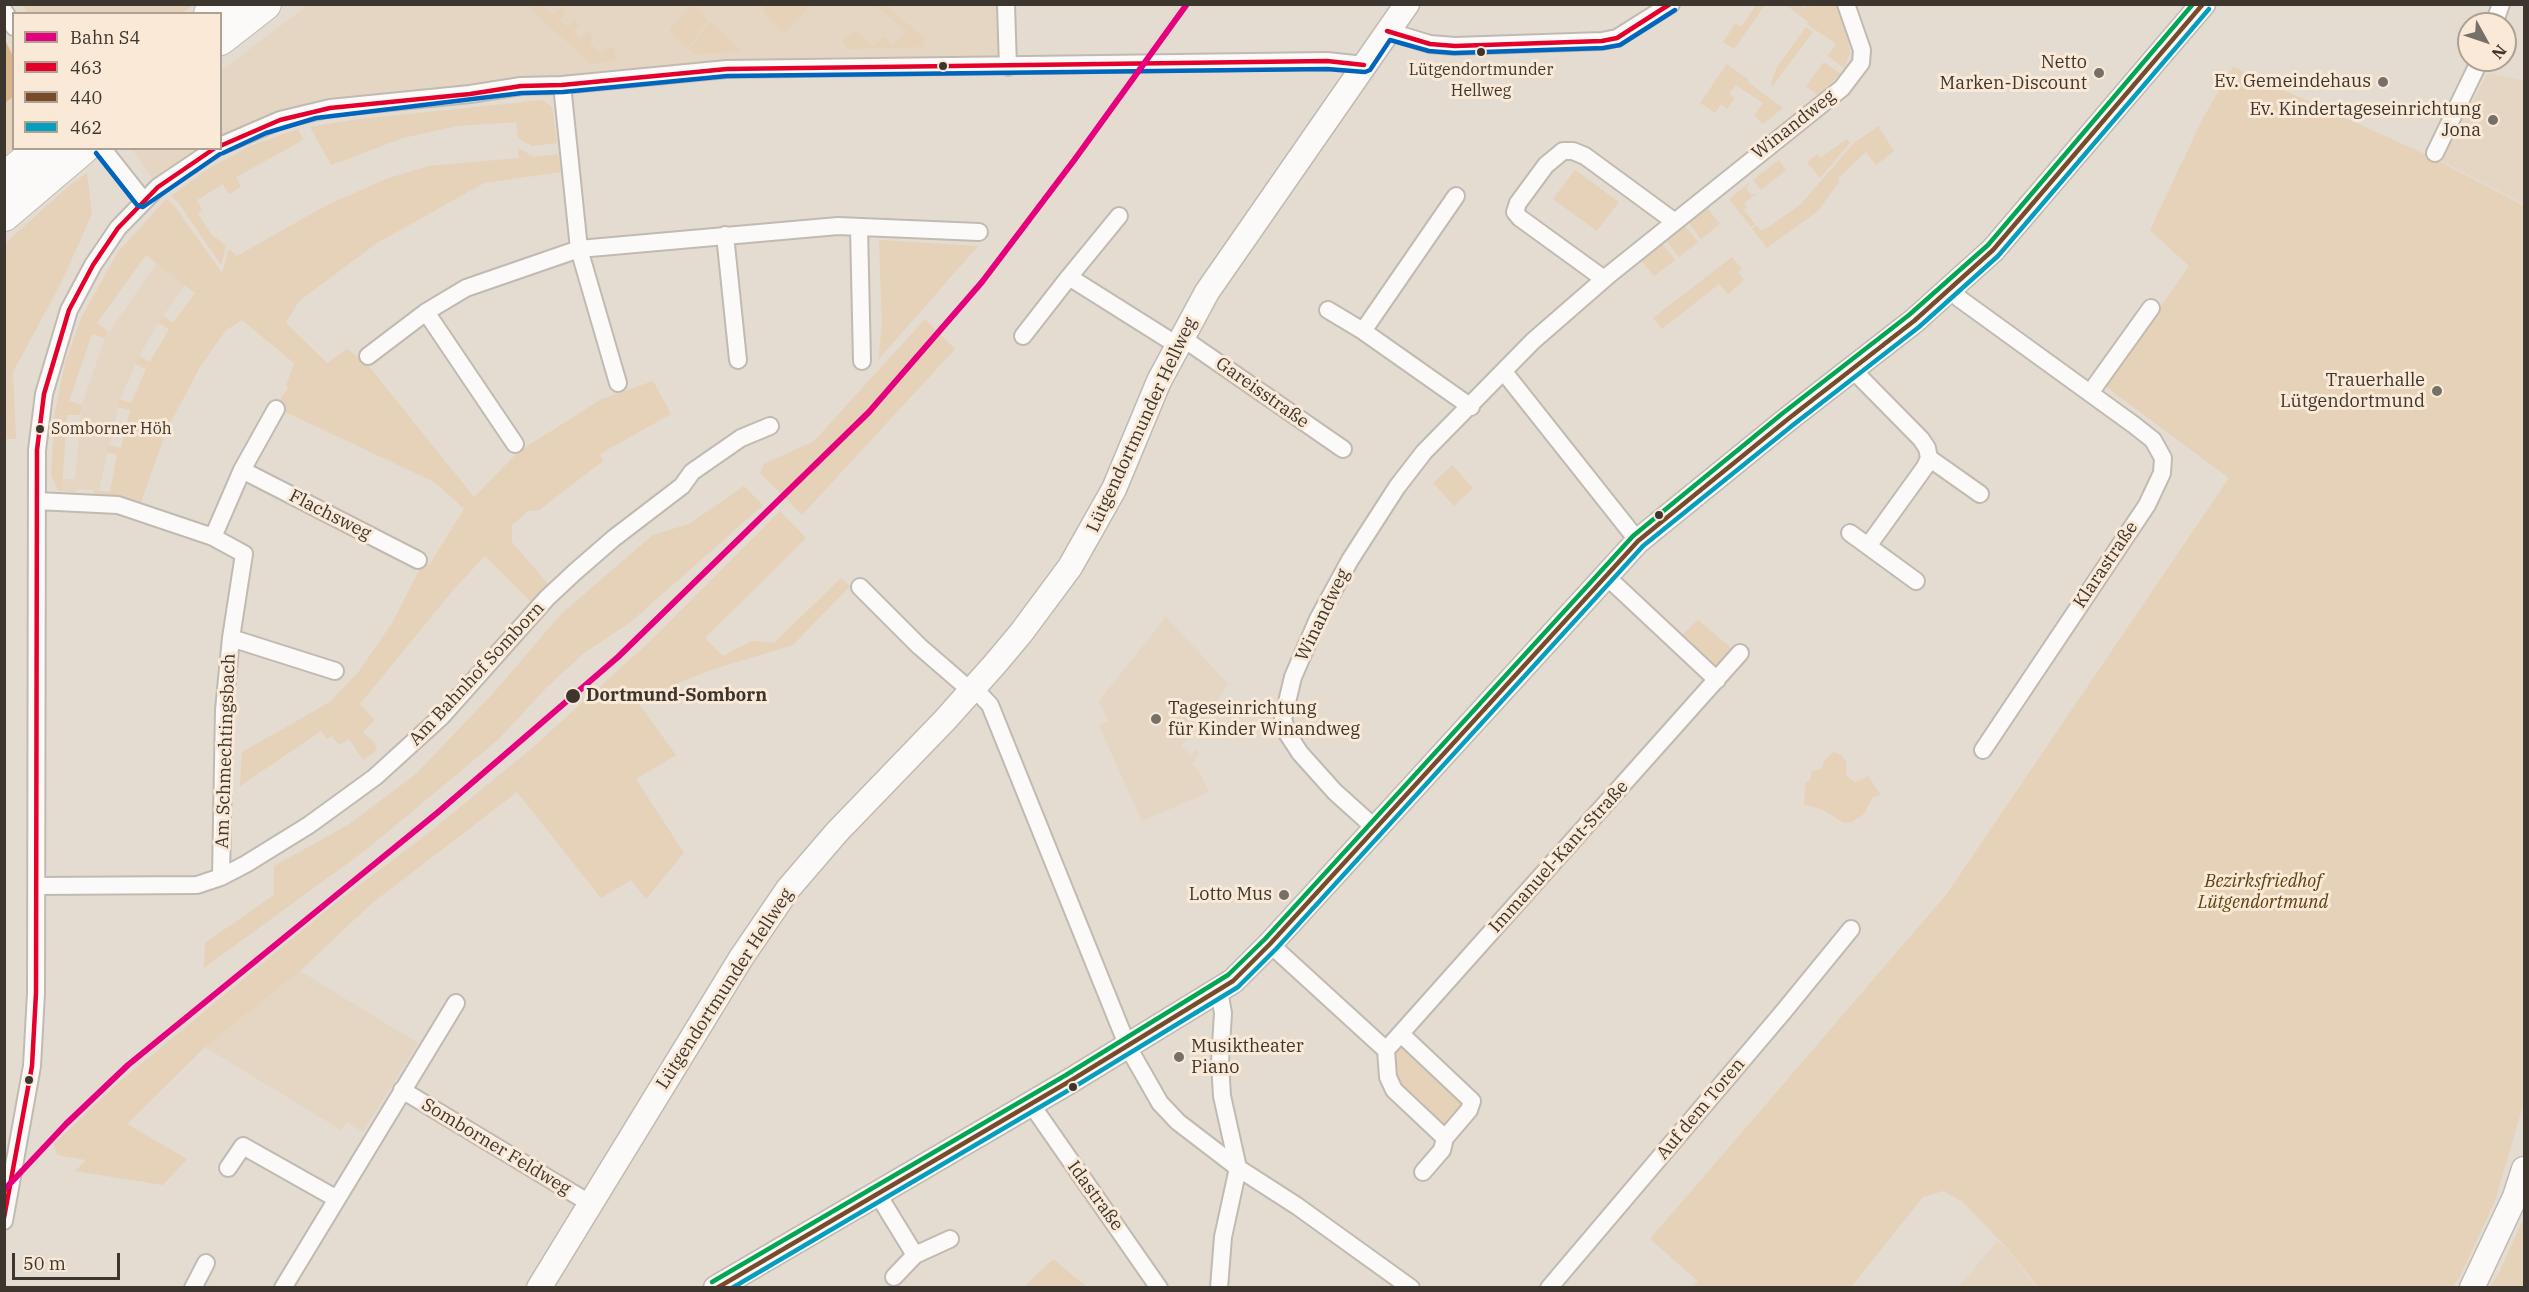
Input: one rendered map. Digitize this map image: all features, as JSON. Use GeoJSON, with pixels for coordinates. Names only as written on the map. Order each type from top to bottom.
{"type":"FeatureCollection","features":[{"type":"Feature","properties":{"kind":"highway"},"geometry":{"type":"LineString","coordinates":[[222,37],[265,4]]}},
{"type":"Feature","properties":{"kind":"highway"},"geometry":{"type":"LineString","coordinates":[[4,179],[46,156],[74,150]]}},
{"type":"Feature","properties":{"kind":"highway"},"geometry":{"type":"LineString","coordinates":[[4,215],[46,156]]}},
{"type":"Feature","properties":{"kind":"street"},"geometry":{"type":"LineString","coordinates":[[1006,4],[1008,67]]}},
{"type":"Feature","properties":{"kind":"street","name":"Lütgendortmunder Hellweg"},"geometry":{"type":"LineString","coordinates":[[539,1287],[741,958],[788,889],[837,832],[973,689],[1046,601],[1088,539],[1114,489],[1146,410],[1179,341],[1226,264],[1407,4]]}},
{"type":"Feature","properties":{"kind":"street"},"geometry":{"type":"LineString","coordinates":[[1387,31],[1430,45],[1602,41],[1617,38],[1671,4]]}},
{"type":"Feature","properties":{"kind":"street","name":"Winandweg"},"geometry":{"type":"LineString","coordinates":[[1375,828],[1335,792],[1300,753],[1287,733],[1283,719],[1293,677],[1308,642],[1356,550],[1397,487],[1424,452],[1471,407],[1533,341],[1604,279],[1842,88],[1861,63],[1862,51],[1846,4]]}},
{"type":"Feature","properties":{"kind":"street"},"geometry":{"type":"LineString","coordinates":[[716,1287],[1128,1047],[1219,991],[1242,973],[1638,541],[1706,484],[1853,370],[1951,290],[1993,250],[2203,4]]}},
{"type":"Feature","properties":{"kind":"street"},"geometry":{"type":"LineString","coordinates":[[4,11],[12,24]]}},
{"type":"Feature","properties":{"kind":"street"},"geometry":{"type":"LineString","coordinates":[[222,145],[272,123],[330,108],[471,94],[521,86],[562,85],[727,69],[1327,61],[1364,64]]}},
{"type":"Feature","properties":{"kind":"street"},"geometry":{"type":"LineString","coordinates":[[2435,153],[2474,72]]}},
{"type":"Feature","properties":{"kind":"street"},"geometry":{"type":"LineString","coordinates":[[562,85],[579,249],[618,383]]}},
{"type":"Feature","properties":{"kind":"street"},"geometry":{"type":"LineString","coordinates":[[104,150],[143,200]]}},
{"type":"Feature","properties":{"kind":"street"},"geometry":{"type":"LineString","coordinates":[[4,1221],[32,1066],[37,886],[35,795],[37,501],[39,429],[44,394],[61,331],[78,290],[118,228],[143,200],[213,150]]}},
{"type":"Feature","properties":{"kind":"street"},"geometry":{"type":"LineString","coordinates":[[1604,279],[1515,212],[1518,203],[1546,165],[1563,151],[1573,151],[1585,156],[1675,222]]}},
{"type":"Feature","properties":{"kind":"street"},"geometry":{"type":"LineString","coordinates":[[1363,331],[1456,196]]}},
{"type":"Feature","properties":{"kind":"street"},"geometry":{"type":"LineString","coordinates":[[1023,336],[1119,216]]}},
{"type":"Feature","properties":{"kind":"street"},"geometry":{"type":"LineString","coordinates":[[368,356],[426,312],[466,288],[579,249],[838,226],[979,232]]}},
{"type":"Feature","properties":{"kind":"street"},"geometry":{"type":"LineString","coordinates":[[859,228],[862,361]]}},
{"type":"Feature","properties":{"kind":"street"},"geometry":{"type":"LineString","coordinates":[[725,235],[738,360]]}},
{"type":"Feature","properties":{"kind":"street","name":"Gareisstraße"},"geometry":{"type":"LineString","coordinates":[[1069,277],[1179,341],[1343,449]]}},
{"type":"Feature","properties":{"kind":"street","name":"Klarastraße"},"geometry":{"type":"LineString","coordinates":[[1951,290],[1960,299],[2153,440],[2163,458],[2162,473],[2147,504],[1983,750]]}},
{"type":"Feature","properties":{"kind":"street"},"geometry":{"type":"LineString","coordinates":[[2090,393],[2151,308]]}},
{"type":"Feature","properties":{"kind":"street"},"geometry":{"type":"LineString","coordinates":[[1328,310],[1363,331],[1471,407]]}},
{"type":"Feature","properties":{"kind":"street"},"geometry":{"type":"LineString","coordinates":[[426,312],[515,444]]}},
{"type":"Feature","properties":{"kind":"street"},"geometry":{"type":"LineString","coordinates":[[1853,370],[1921,440],[1929,458],[1980,494]]}},
{"type":"Feature","properties":{"kind":"street"},"geometry":{"type":"LineString","coordinates":[[1504,372],[1638,541]]}},
{"type":"Feature","properties":{"kind":"street"},"geometry":{"type":"LineString","coordinates":[[213,537],[242,470],[276,409]]}},
{"type":"Feature","properties":{"kind":"street","name":"Am Bahnhof Somborn"},"geometry":{"type":"LineString","coordinates":[[37,886],[197,885],[221,878],[309,825],[375,777],[423,736],[547,598],[614,538],[682,486],[692,472],[741,438],[770,426]]}},
{"type":"Feature","properties":{"kind":"street"},"geometry":{"type":"LineString","coordinates":[[1868,546],[1925,467],[1929,458]]}},
{"type":"Feature","properties":{"kind":"street","name":"Flachsweg"},"geometry":{"type":"LineString","coordinates":[[242,470],[418,560]]}},
{"type":"Feature","properties":{"kind":"street","name":"Am Schmechtingsbach"},"geometry":{"type":"LineString","coordinates":[[37,501],[118,505],[213,537],[244,554],[231,638],[224,710],[221,878]]}},
{"type":"Feature","properties":{"kind":"street"},"geometry":{"type":"LineString","coordinates":[[1850,533],[1917,581]]}},
{"type":"Feature","properties":{"kind":"street"},"geometry":{"type":"LineString","coordinates":[[1606,576],[1717,680]]}},
{"type":"Feature","properties":{"kind":"street"},"geometry":{"type":"LineString","coordinates":[[860,587],[919,646],[990,705],[1128,1047],[1160,1103],[1178,1122],[1239,1168],[1297,1206],[1400,1285]]}},
{"type":"Feature","properties":{"kind":"street"},"geometry":{"type":"LineString","coordinates":[[231,638],[335,671]]}},
{"type":"Feature","properties":{"kind":"street","name":"Immanuel-Kant-Straße"},"geometry":{"type":"LineString","coordinates":[[1386,1050],[1740,653]]}},
{"type":"Feature","properties":{"kind":"street","name":"Auf dem Toren"},"geometry":{"type":"LineString","coordinates":[[1549,1287],[1851,929]]}},
{"type":"Feature","properties":{"kind":"street"},"geometry":{"type":"LineString","coordinates":[[1269,944],[1386,1050],[1386,1069],[1394,1090],[1445,1138]]}},
{"type":"Feature","properties":{"kind":"street"},"geometry":{"type":"LineString","coordinates":[[1219,991],[1223,1013],[1220,1080],[1226,1119],[1239,1168],[1223,1237],[1219,1287]]}},
{"type":"Feature","properties":{"kind":"street","name":"Somborner Feldweg"},"geometry":{"type":"LineString","coordinates":[[283,1287],[456,1003]]}},
{"type":"Feature","properties":{"kind":"street"},"geometry":{"type":"LineString","coordinates":[[1401,1034],[1472,1101],[1469,1110],[1445,1138],[1442,1150],[1423,1172]]}},
{"type":"Feature","properties":{"kind":"street","name":"Somborner Feldweg"},"geometry":{"type":"LineString","coordinates":[[402,1090],[591,1204]]}},
{"type":"Feature","properties":{"kind":"street","name":"Idastraße"},"geometry":{"type":"LineString","coordinates":[[1031,1104],[1160,1287]]}},
{"type":"Feature","properties":{"kind":"street"},"geometry":{"type":"LineString","coordinates":[[1201,1139],[1216,1138],[1221,1135],[1226,1119]]}},
{"type":"Feature","properties":{"kind":"street"},"geometry":{"type":"LineString","coordinates":[[228,1168],[243,1146],[337,1199]]}},
{"type":"Feature","properties":{"kind":"street"},"geometry":{"type":"LineString","coordinates":[[2472,1287],[2520,1199],[2524,1168]]}},
{"type":"Feature","properties":{"kind":"street"},"geometry":{"type":"LineString","coordinates":[[877,1192],[915,1255]]}},
{"type":"Feature","properties":{"kind":"street"},"geometry":{"type":"LineString","coordinates":[[894,1277],[915,1255],[950,1239]]}},
{"type":"Feature","properties":{"kind":"street"},"geometry":{"type":"LineString","coordinates":[[193,1287],[206,1263]]}},
{"type":"Feature","properties":{"kind":"shaded area"},"geometry":{"type":"Polygon","coordinates":[[[308,5],[1006,5],[1008,67],[809,67],[362,104],[222,146],[222,70],[308,5]]]}},
{"type":"Feature","properties":{"kind":"shaded area"},"geometry":{"type":"Polygon","coordinates":[[[5,40],[12,54],[12,98],[5,103],[5,40]]]}},
{"type":"Feature","properties":{"kind":"shaded area","name":"Ev. Kindertageseinrichtung Jona"},"geometry":{"type":"Polygon","coordinates":[[[2488,73],[2524,81],[2524,204],[2440,160],[2488,73]]]}},
{"type":"Feature","properties":{"kind":"shaded area"},"geometry":{"type":"Polygon","coordinates":[[[133,150],[214,150],[158,187],[133,150]]]}},
{"type":"Feature","properties":{"kind":"shaded area"},"geometry":{"type":"Polygon","coordinates":[[[157,263],[185,285],[158,323],[139,356],[120,399],[99,490],[62,489],[62,479],[75,479],[82,405],[105,338],[157,263]]]}},
{"type":"Feature","properties":{"kind":"shaded area","name":"Tageseinrichtung für Kinder Winandweg"},"geometry":{"type":"Polygon","coordinates":[[[1166,617],[1228,684],[1181,746],[1191,755],[1195,750],[1199,753],[1192,765],[1199,771],[1209,792],[1142,821],[1099,726],[1108,721],[1099,701],[1166,617]]]}},
{"type":"Feature","properties":{"kind":"shaded area"},"geometry":{"type":"Polygon","coordinates":[[[300,971],[418,1043],[363,1132],[347,1122],[341,1130],[205,1047],[300,971]]]}},
{"type":"Feature","properties":{"kind":"shaded area"},"geometry":{"type":"Polygon","coordinates":[[[1997,1241],[2007,1249],[2036,1287],[1959,1287],[1997,1241]]]}},
{"type":"Feature","properties":{"kind":"green space"},"geometry":{"type":"Polygon","coordinates":[[[23,5],[193,5],[184,12],[26,12],[23,5]]]}},
{"type":"Feature","properties":{"kind":"green space"},"geometry":{"type":"Polygon","coordinates":[[[527,5],[543,5],[554,15],[561,7],[566,12],[559,20],[567,27],[574,19],[579,24],[572,32],[580,39],[587,31],[593,37],[589,43],[602,54],[609,47],[613,47],[617,60],[591,64],[527,5]]]}},
{"type":"Feature","properties":{"kind":"green space"},"geometry":{"type":"Polygon","coordinates":[[[692,5],[703,12],[701,14],[708,20],[687,48],[669,30],[692,5]]]}},
{"type":"Feature","properties":{"kind":"green space"},"geometry":{"type":"Polygon","coordinates":[[[766,5],[810,5],[784,33],[765,14],[763,9],[766,5]]]}},
{"type":"Feature","properties":{"kind":"green space"},"geometry":{"type":"Polygon","coordinates":[[[876,5],[886,5],[924,39],[924,47],[848,49],[843,41],[854,30],[873,47],[883,37],[893,46],[906,32],[876,5]]]}},
{"type":"Feature","properties":{"kind":"green space"},"geometry":{"type":"Polygon","coordinates":[[[1756,5],[1765,5],[1734,49],[1723,42],[1736,23],[1741,27],[1756,5]]]}},
{"type":"Feature","properties":{"kind":"green space"},"geometry":{"type":"Polygon","coordinates":[[[1786,5],[1801,5],[1803,8],[1813,5],[1837,5],[1850,53],[1844,68],[1828,56],[1836,44],[1807,24],[1808,22],[1786,5]]]}},
{"type":"Feature","properties":{"kind":"green space"},"geometry":{"type":"Polygon","coordinates":[[[710,22],[742,51],[695,54],[689,49],[710,22]]]}},
{"type":"Feature","properties":{"kind":"green space"},"geometry":{"type":"Polygon","coordinates":[[[1806,27],[1813,32],[1772,87],[1771,83],[1777,67],[1806,27]]]}},
{"type":"Feature","properties":{"kind":"green space"},"geometry":{"type":"Polygon","coordinates":[[[1824,62],[1841,74],[1818,95],[1806,86],[1824,62]]]}},
{"type":"Feature","properties":{"kind":"green space"},"geometry":{"type":"Polygon","coordinates":[[[1727,64],[1783,108],[1763,124],[1754,116],[1763,103],[1736,85],[1729,94],[1735,98],[1727,109],[1721,104],[1715,113],[1700,103],[1727,64]]]}},
{"type":"Feature","properties":{"kind":"green space","name":"Bezirksfriedhof Lütgendortmund"},"geometry":{"type":"Polygon","coordinates":[[[2233,67],[2431,157],[2524,206],[2524,1102],[2495,1201],[2460,1276],[2452,1287],[2038,1287],[2008,1249],[1963,1202],[1943,1191],[1923,1197],[1851,1287],[1693,1287],[1698,1281],[1650,1239],[1946,895],[2229,478],[2105,386],[2189,266],[2150,230],[2203,118],[2233,67]]]}},
{"type":"Feature","properties":{"kind":"green space"},"geometry":{"type":"Polygon","coordinates":[[[12,98],[12,149],[5,156],[5,103],[12,98]]]}},
{"type":"Feature","properties":{"kind":"green space"},"geometry":{"type":"Polygon","coordinates":[[[542,100],[552,107],[557,143],[532,146],[518,138],[516,122],[457,126],[403,138],[331,165],[310,127],[352,120],[542,100]]]}},
{"type":"Feature","properties":{"kind":"green space"},"geometry":{"type":"Polygon","coordinates":[[[1878,126],[1894,151],[1876,165],[1866,152],[1838,178],[1839,182],[1818,211],[1767,248],[1752,229],[1756,225],[1761,230],[1766,229],[1801,204],[1853,144],[1878,126]]]}},
{"type":"Feature","properties":{"kind":"green space"},"geometry":{"type":"Polygon","coordinates":[[[298,129],[303,140],[236,177],[241,187],[229,194],[223,184],[197,200],[202,210],[198,213],[211,234],[226,246],[221,265],[178,202],[171,196],[208,169],[250,146],[298,129]]]}},
{"type":"Feature","properties":{"kind":"green space"},"geometry":{"type":"Polygon","coordinates":[[[1847,139],[1850,143],[1820,178],[1807,162],[1817,154],[1820,158],[1847,139]]]}},
{"type":"Feature","properties":{"kind":"green space"},"geometry":{"type":"Polygon","coordinates":[[[518,148],[534,157],[558,154],[561,172],[484,183],[377,243],[299,301],[286,323],[327,363],[347,349],[367,364],[474,497],[518,452],[600,400],[653,381],[671,414],[600,454],[603,461],[539,510],[528,511],[512,525],[512,542],[549,585],[532,603],[485,556],[454,589],[360,704],[374,720],[363,732],[374,742],[377,750],[363,760],[349,739],[339,745],[332,736],[327,739],[321,731],[240,786],[242,752],[330,702],[360,670],[392,623],[423,563],[429,565],[464,509],[436,483],[275,407],[288,388],[286,386],[294,363],[242,320],[226,330],[200,367],[167,429],[140,505],[93,496],[94,490],[110,492],[117,454],[106,452],[108,445],[121,448],[130,410],[118,407],[120,399],[131,403],[146,369],[135,364],[139,356],[150,362],[169,329],[158,323],[163,316],[173,323],[195,293],[146,255],[97,323],[108,331],[105,338],[92,334],[69,401],[82,405],[80,415],[67,415],[62,489],[76,490],[76,492],[58,490],[51,475],[55,412],[65,364],[81,318],[118,252],[166,199],[174,205],[222,273],[229,249],[237,256],[325,206],[386,179],[428,166],[519,158],[518,148]]]}},
{"type":"Feature","properties":{"kind":"green space"},"geometry":{"type":"Polygon","coordinates":[[[1779,160],[1786,170],[1761,190],[1753,180],[1779,160]]]}},
{"type":"Feature","properties":{"kind":"green space"},"geometry":{"type":"Polygon","coordinates":[[[1575,170],[1619,202],[1597,231],[1553,199],[1575,170]]]}},
{"type":"Feature","properties":{"kind":"green space"},"geometry":{"type":"Polygon","coordinates":[[[87,173],[92,214],[61,283],[13,372],[16,439],[5,439],[5,243],[87,173]]]}},
{"type":"Feature","properties":{"kind":"green space"},"geometry":{"type":"Polygon","coordinates":[[[1750,182],[1746,188],[1751,195],[1757,193],[1744,203],[1748,208],[1743,209],[1755,224],[1751,227],[1729,199],[1750,182]]]}},
{"type":"Feature","properties":{"kind":"green space"},"geometry":{"type":"Polygon","coordinates":[[[1705,205],[1720,224],[1701,239],[1687,220],[1705,205]]]}},
{"type":"Feature","properties":{"kind":"green space"},"geometry":{"type":"Polygon","coordinates":[[[1683,223],[1698,242],[1679,257],[1665,239],[1683,223]]]}},
{"type":"Feature","properties":{"kind":"green space"},"geometry":{"type":"Polygon","coordinates":[[[879,240],[978,246],[878,360],[882,327],[879,240]]]}},
{"type":"Feature","properties":{"kind":"green space"},"geometry":{"type":"Polygon","coordinates":[[[1661,242],[1675,260],[1654,276],[1640,259],[1661,242]]]}},
{"type":"Feature","properties":{"kind":"green space"},"geometry":{"type":"Polygon","coordinates":[[[1732,257],[1742,269],[1738,272],[1744,280],[1728,294],[1719,284],[1662,329],[1653,318],[1732,257]]]}},
{"type":"Feature","properties":{"kind":"green space"},"geometry":{"type":"Polygon","coordinates":[[[925,319],[955,349],[802,515],[760,473],[764,464],[814,441],[925,319]]]}},
{"type":"Feature","properties":{"kind":"green space"},"geometry":{"type":"Polygon","coordinates":[[[1452,465],[1473,488],[1454,506],[1433,483],[1452,465]]]}},
{"type":"Feature","properties":{"kind":"green space"},"geometry":{"type":"Polygon","coordinates":[[[744,486],[763,505],[632,621],[584,653],[546,688],[499,739],[367,849],[204,968],[205,943],[274,895],[274,866],[348,825],[416,774],[497,689],[560,615],[653,535],[689,524],[744,486]]]}},
{"type":"Feature","properties":{"kind":"green space"},"geometry":{"type":"Polygon","coordinates":[[[780,511],[806,538],[705,638],[723,656],[752,641],[774,643],[841,578],[850,586],[793,645],[711,670],[636,700],[676,755],[636,779],[684,853],[646,899],[631,880],[601,898],[517,792],[371,904],[300,971],[205,1047],[127,1124],[187,1159],[163,1185],[75,1171],[86,1160],[57,1155],[54,1144],[117,1084],[333,905],[431,831],[532,748],[647,644],[780,511]]]}},
{"type":"Feature","properties":{"kind":"green space"},"geometry":{"type":"Polygon","coordinates":[[[1698,620],[1732,649],[1718,670],[1679,638],[1698,620]]]}},
{"type":"Feature","properties":{"kind":"green space"},"geometry":{"type":"Polygon","coordinates":[[[1834,752],[1846,761],[1846,774],[1849,778],[1855,782],[1868,776],[1881,795],[1873,797],[1864,814],[1852,822],[1844,823],[1823,810],[1804,804],[1806,782],[1810,781],[1812,771],[1821,769],[1826,758],[1834,752]]]}},
{"type":"Feature","properties":{"kind":"green space"},"geometry":{"type":"Polygon","coordinates":[[[1403,1045],[1466,1103],[1446,1128],[1398,1089],[1392,1055],[1403,1045]]]}},
{"type":"Feature","properties":{"kind":"green space"},"geometry":{"type":"Polygon","coordinates":[[[2524,1221],[2524,1287],[2490,1287],[2500,1271],[2524,1221]]]}},
{"type":"Feature","properties":{"kind":"green space"},"geometry":{"type":"Polygon","coordinates":[[[1053,1259],[1087,1287],[1024,1287],[1053,1259]]]}},
{"type":"Feature","properties":{"kind":"rail line","name":"S4"},"geometry":{"type":"LineString","coordinates":[[4,1190],[66,1124],[128,1065],[437,813],[618,657],[869,412],[982,282],[1075,159],[1187,4]]}},
{"type":"Feature","properties":{"kind":"transit line","name":"463"},"geometry":{"type":"LineString","coordinates":[[1387,31],[1430,44],[1455,46],[1602,41],[1617,38],[1670,4]]}},
{"type":"Feature","properties":{"kind":"transit line"},"geometry":{"type":"LineString","coordinates":[[712,1282],[1066,1075],[1228,975],[1265,939],[1633,536],[1783,413],[1909,315],[1988,245],[2193,4]]}},
{"type":"Feature","properties":{"kind":"transit line","name":"440"},"geometry":{"type":"LineString","coordinates":[[717,1288],[1070,1081],[1233,981],[1270,944],[1638,541],[1788,419],[1914,321],[1993,250],[2203,4]]}},
{"type":"Feature","properties":{"kind":"transit line","name":"462"},"geometry":{"type":"LineString","coordinates":[[732,1288],[1074,1087],[1238,987],[1276,949],[1643,546],[1919,327],[1998,256],[2209,9]]}},
{"type":"Feature","properties":{"kind":"transit line"},"geometry":{"type":"LineString","coordinates":[[223,153],[266,133],[316,118],[522,93],[563,92],[727,76],[1327,69],[1365,72],[1370,70],[1390,40],[1429,51],[1454,53],[1603,48],[1620,45],[1675,10]]}},
{"type":"Feature","properties":{"kind":"transit line","name":"463"},"geometry":{"type":"LineString","coordinates":[[222,145],[280,120],[330,108],[470,94],[521,86],[562,85],[727,69],[1327,61],[1364,65]]}},
{"type":"Feature","properties":{"kind":"transit line","name":"463"},"geometry":{"type":"LineString","coordinates":[[4,1218],[32,1066],[36,993],[37,450],[44,394],[69,310],[93,265],[118,228],[158,187],[212,150]]}},
{"type":"Feature","properties":{"kind":"transit line"},"geometry":{"type":"LineString","coordinates":[[96,153],[137,205],[143,207],[220,154]]}},
{"type":"Feature","properties":{"kind":"place","name":"Lütgendortmunder Hellweg"},"geometry":{"type":"Point","coordinates":[1481,52]}},
{"type":"Feature","properties":{"kind":"place","name":"Netto Marken-Discount"},"geometry":{"type":"Point","coordinates":[2099,73]}},
{"type":"Feature","properties":{"kind":"place","name":"Ev. Gemeindehaus"},"geometry":{"type":"Point","coordinates":[2383,82]}},
{"type":"Feature","properties":{"kind":"place","name":"Ev. Kindertageseinrichtung Jona"},"geometry":{"type":"Point","coordinates":[2493,120]}},
{"type":"Feature","properties":{"kind":"place","name":"Trauerhalle Lütgendortmund"},"geometry":{"type":"Point","coordinates":[2437,391]}},
{"type":"Feature","properties":{"kind":"place","name":"Somborner Höh"},"geometry":{"type":"Point","coordinates":[40,429]}},
{"type":"Feature","properties":{"kind":"place","name":"Dortmund-Somborn"},"geometry":{"type":"Point","coordinates":[573,696]}},
{"type":"Feature","properties":{"kind":"place","name":"Tageseinrichtung für Kinder Winandweg"},"geometry":{"type":"Point","coordinates":[1156,719]}},
{"type":"Feature","properties":{"kind":"place","name":"Lotto Mus"},"geometry":{"type":"Point","coordinates":[1284,895]}},
{"type":"Feature","properties":{"kind":"place","name":"Musiktheater Piano"},"geometry":{"type":"Point","coordinates":[1179,1057]}}]}
